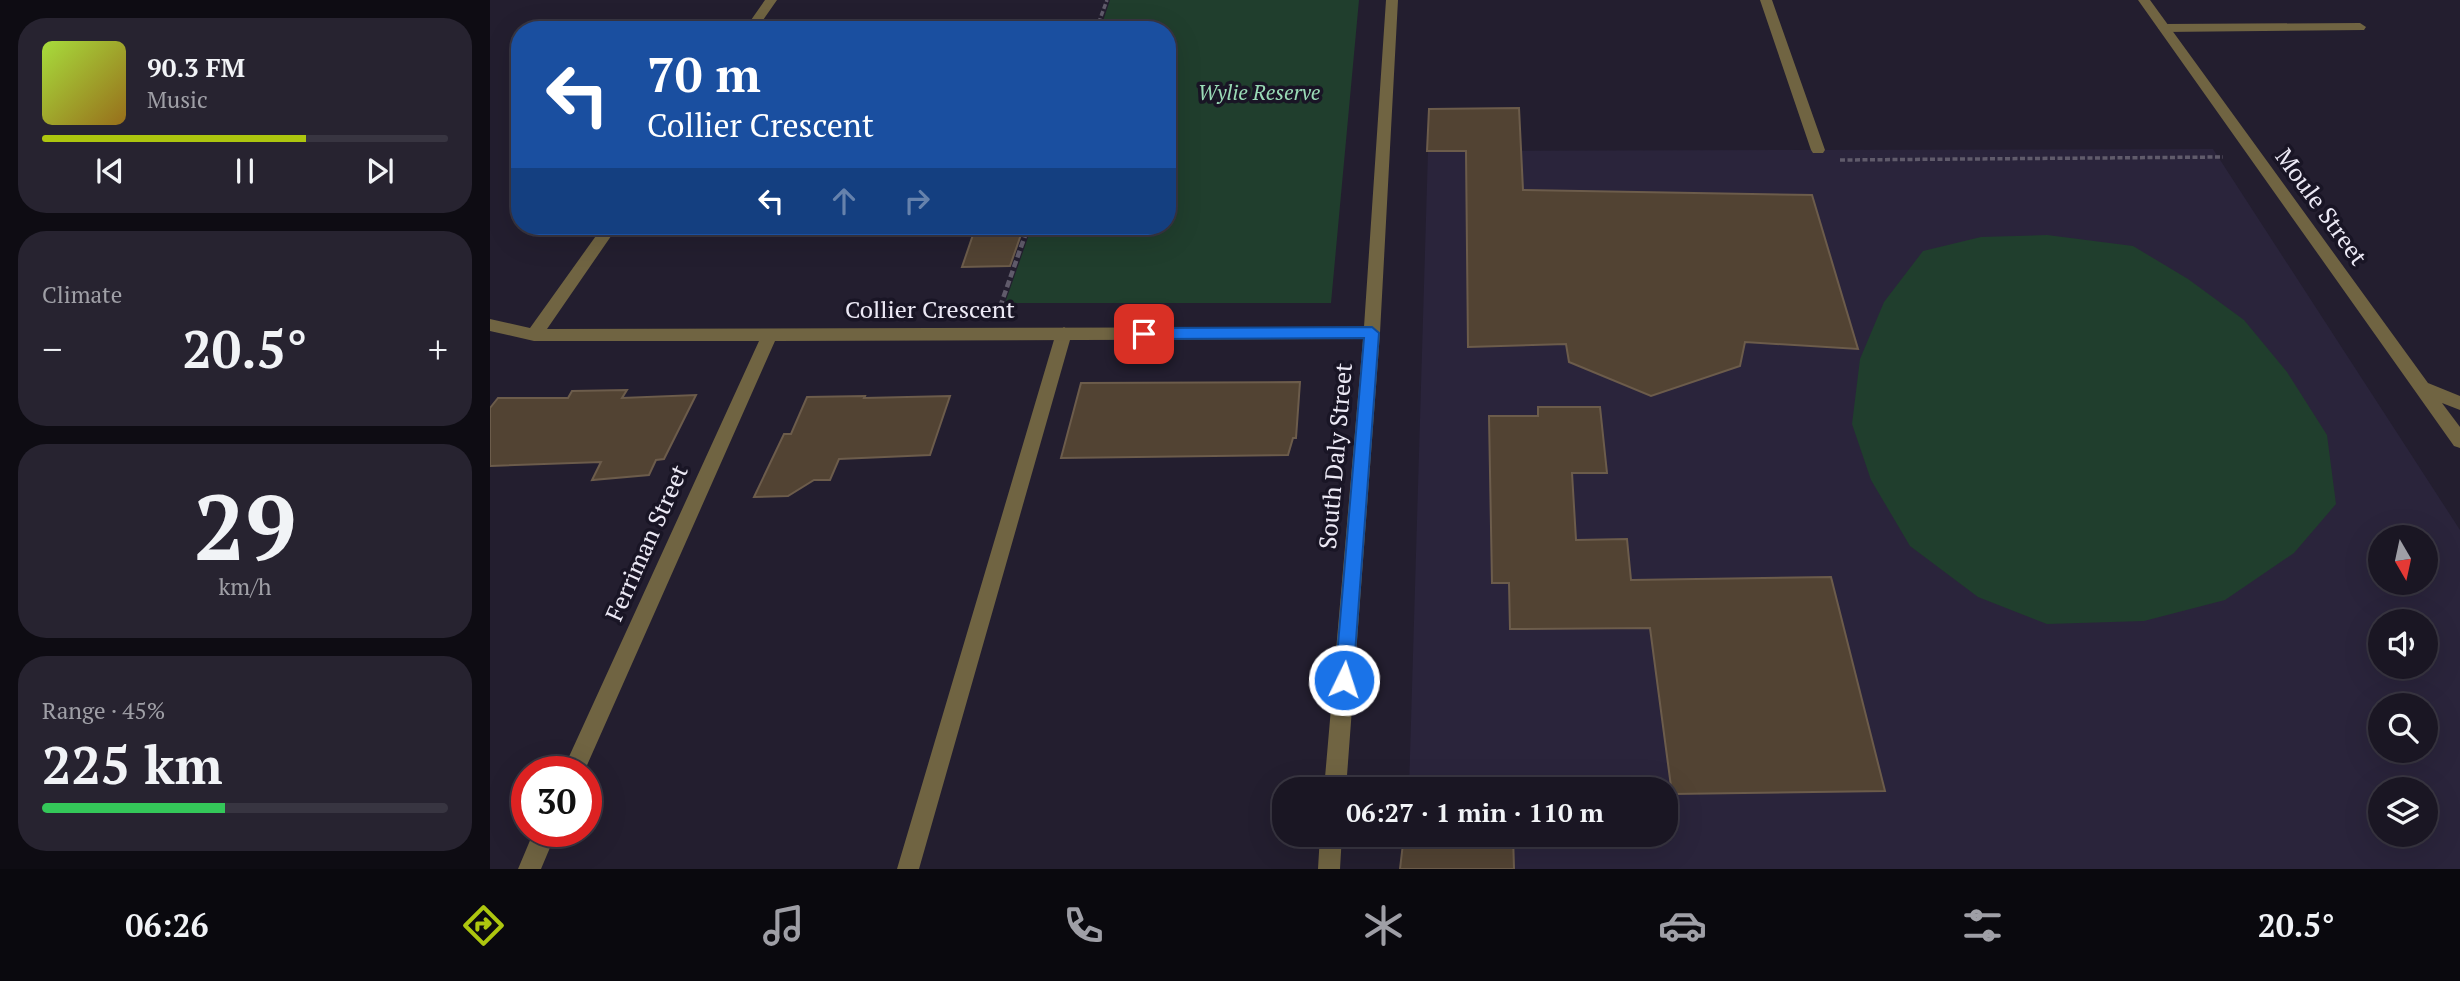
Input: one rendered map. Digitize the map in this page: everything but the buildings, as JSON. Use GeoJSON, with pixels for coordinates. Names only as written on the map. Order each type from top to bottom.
{"type":"FeatureCollection","features":[{"type":"Feature","properties":{"kind":"street"},"geometry":{"type":"LineString","coordinates":[[756,21],[771,0]]}},
{"type":"Feature","properties":{"kind":"street","name":"South Daly Street"},"geometry":{"type":"LineString","coordinates":[[1336,777],[1372,333],[1392,0]]}},
{"type":"Feature","properties":{"kind":"street"},"geometry":{"type":"LineString","coordinates":[[1766,0],[1818,150]]}},
{"type":"Feature","properties":{"kind":"street","name":"Moule Street"},"geometry":{"type":"LineString","coordinates":[[2144,0],[2460,441]]}},
{"type":"Feature","properties":{"kind":"street"},"geometry":{"type":"LineString","coordinates":[[2164,28],[2360,27]]}},
{"type":"Feature","properties":{"kind":"street"},"geometry":{"type":"LineString","coordinates":[[534,334],[605,235]]}},
{"type":"Feature","properties":{"kind":"street","name":"Collier Crescent"},"geometry":{"type":"LineString","coordinates":[[491,326],[534,334],[1372,333]]}},
{"type":"Feature","properties":{"kind":"street"},"geometry":{"type":"LineString","coordinates":[[908,869],[1064,334]]}},
{"type":"Feature","properties":{"kind":"street","name":"Ferriman Street"},"geometry":{"type":"LineString","coordinates":[[580,756],[770,335]]}},
{"type":"Feature","properties":{"kind":"street"},"geometry":{"type":"LineString","coordinates":[[2422,388],[2460,403]]}},
{"type":"Feature","properties":{"kind":"street"},"geometry":{"type":"LineString","coordinates":[[529,869],[539,847]]}},
{"type":"Feature","properties":{"kind":"street"},"geometry":{"type":"LineString","coordinates":[[1329,869],[1330,847]]}},
{"type":"Feature","properties":{"kind":"path"},"geometry":{"type":"LineString","coordinates":[[1100,21],[1107,0]]}},
{"type":"Feature","properties":{"kind":"path"},"geometry":{"type":"LineString","coordinates":[[1836,160],[2224,157]]}},
{"type":"Feature","properties":{"kind":"path"},"geometry":{"type":"LineString","coordinates":[[1000,307],[1025,235]]}},
{"type":"Feature","properties":{"kind":"shaded area"},"geometry":{"type":"Polygon","coordinates":[[[2213,149],[2460,530],[2460,869],[1514,869],[1513,847],[1678,847],[1678,777],[1409,777],[1428,151],[2213,149]]]}},
{"type":"Feature","properties":{"kind":"green space","name":"Wylie Reserve"},"geometry":{"type":"Polygon","coordinates":[[[1110,0],[1359,0],[1331,303],[1005,303],[1029,235],[1176,235],[1176,21],[1103,21],[1110,0]]]}},
{"type":"Feature","properties":{"kind":"green space"},"geometry":{"type":"Polygon","coordinates":[[[2047,235],[2133,246],[2188,279],[2244,320],[2287,372],[2327,435],[2336,504],[2294,553],[2225,600],[2144,621],[2047,624],[1978,597],[1910,546],[1871,480],[1852,424],[1860,359],[1884,302],[1923,251],[1981,237],[2047,235]]]}},
{"type":"Feature","properties":{"kind":"route"},"geometry":{"type":"LineString","coordinates":[[1144,334],[1372,333],[1344,680]]}}]}
